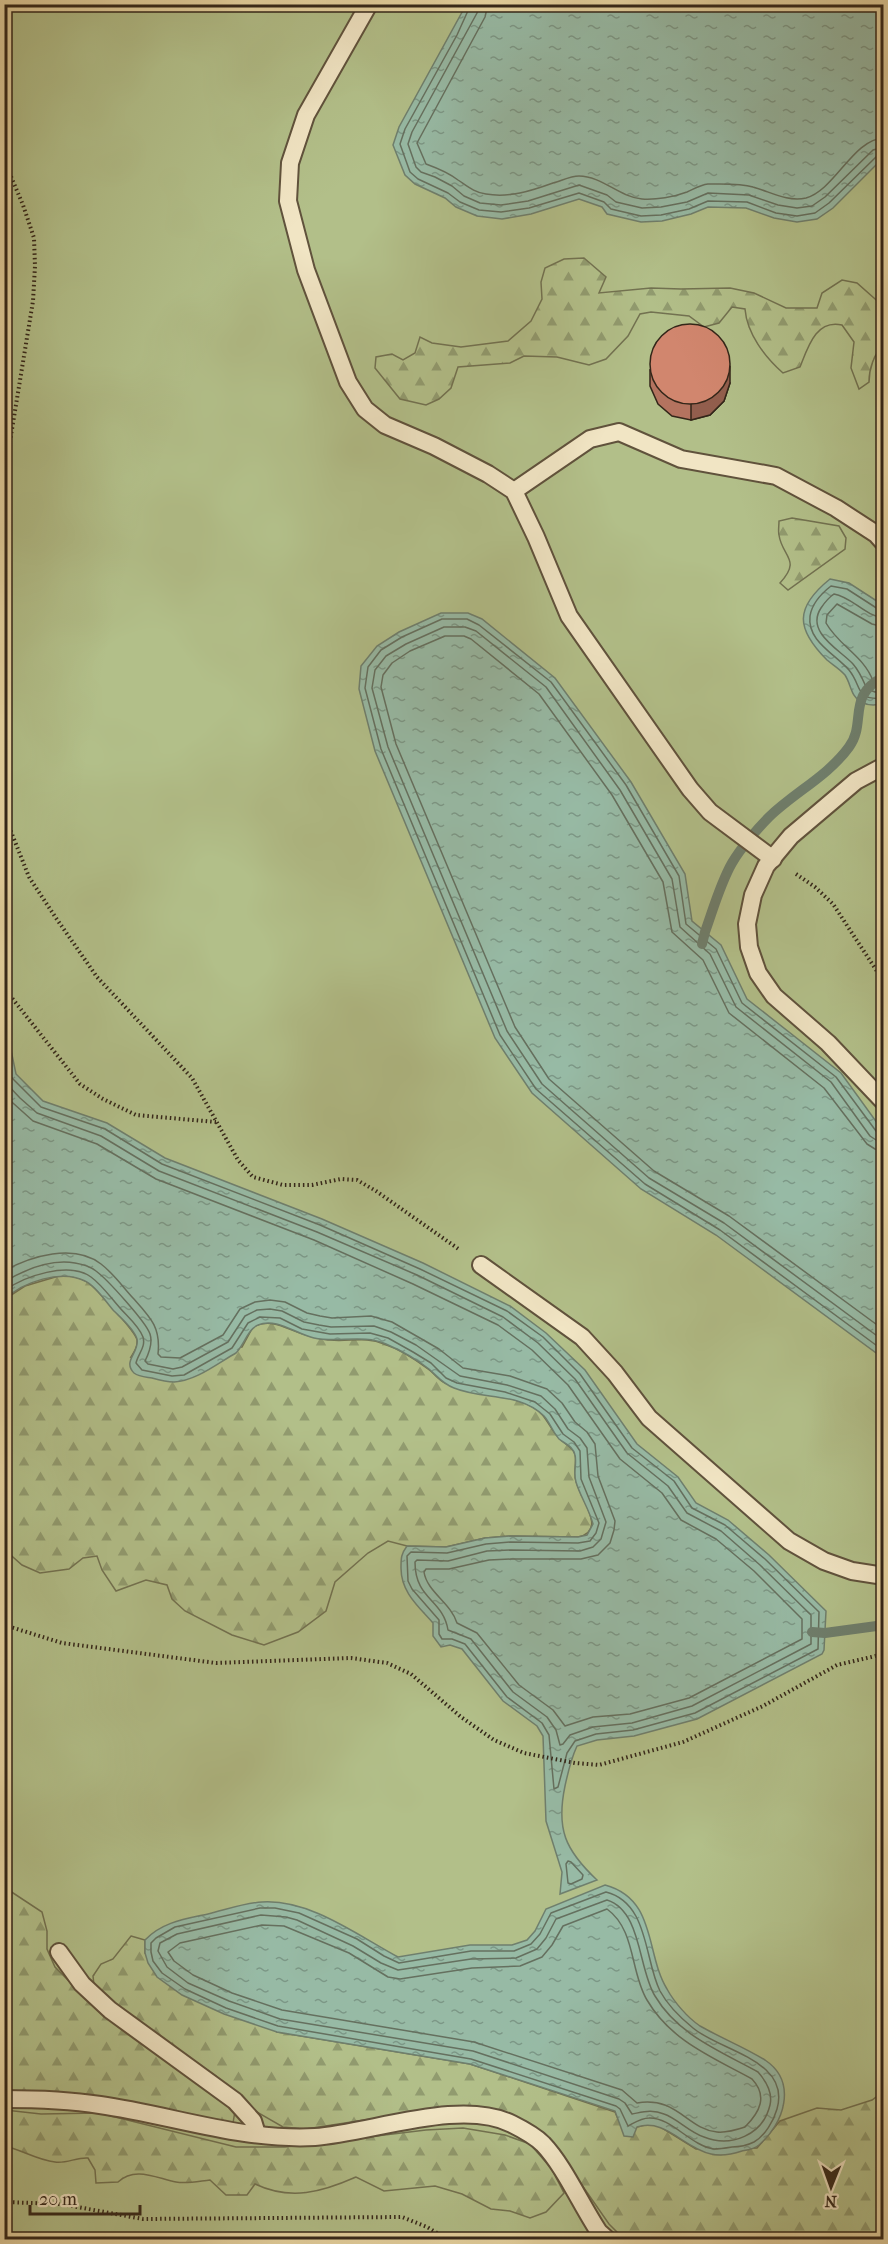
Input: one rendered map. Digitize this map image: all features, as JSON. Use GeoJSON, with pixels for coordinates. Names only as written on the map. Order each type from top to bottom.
{"type":"FeatureCollection","features":[{"type":"Feature","properties":{"kind":"lane"},"geometry":{"type":"LineString","coordinates":[[369,4],[306,115],[290,163],[288,201],[306,270],[348,382],[365,409],[385,425],[434,446],[488,474],[513,491],[536,537],[569,616],[690,789],[710,812],[767,855]]}},
{"type":"Feature","properties":{"kind":"lane"},"geometry":{"type":"LineString","coordinates":[[513,491],[590,439],[619,432],[681,459],[776,476],[836,508],[876,534],[884,543]]}},
{"type":"Feature","properties":{"kind":"lane"},"geometry":{"type":"LineString","coordinates":[[884,766],[856,781],[767,855],[766,866],[753,895],[747,924],[749,947],[758,973],[774,996],[828,1043],[884,1101]]}},
{"type":"Feature","properties":{"kind":"lane"},"geometry":{"type":"LineString","coordinates":[[482,1265],[582,1337],[615,1373],[649,1418],[789,1541],[824,1561],[852,1571],[884,1576]]}},
{"type":"Feature","properties":{"kind":"lane"},"geometry":{"type":"LineString","coordinates":[[59,1952],[82,1984],[110,2010],[235,2101],[253,2121],[257,2134]]}},
{"type":"Feature","properties":{"kind":"lane"},"geometry":{"type":"LineString","coordinates":[[4,2099],[42,2098],[100,2105],[257,2134],[316,2137],[445,2115],[480,2116],[511,2123],[542,2143],[558,2163],[598,2232],[608,2240]]}},
{"type":"Feature","properties":{"kind":"path"},"geometry":{"type":"LineString","coordinates":[[4,160],[34,238],[35,266],[33,301],[4,478]]}},
{"type":"Feature","properties":{"kind":"path"},"geometry":{"type":"LineString","coordinates":[[4,814],[29,877],[56,918],[97,977],[146,1032],[192,1078],[238,1160],[253,1177],[283,1185],[312,1185],[341,1179],[357,1180],[482,1265]]}},
{"type":"Feature","properties":{"kind":"path"},"geometry":{"type":"LineString","coordinates":[[767,855],[815,887],[833,904],[884,982]]}},
{"type":"Feature","properties":{"kind":"path"},"geometry":{"type":"LineString","coordinates":[[4,988],[80,1084],[102,1099],[136,1115],[217,1122]]}},
{"type":"Feature","properties":{"kind":"path"},"geometry":{"type":"LineString","coordinates":[[4,1626],[62,1643],[216,1663],[351,1658],[387,1663],[411,1674],[461,1717],[494,1740],[524,1753],[575,1763],[599,1765],[683,1742],[763,1706],[837,1665],[884,1654]]}},
{"type":"Feature","properties":{"kind":"path"},"geometry":{"type":"LineString","coordinates":[[4,2202],[61,2204],[143,2219],[402,2217],[427,2227],[449,2240]]}},
{"type":"Feature","properties":{"kind":"green space"},"geometry":{"type":"Polygon","coordinates":[[[5,5],[883,5],[883,2239],[5,2240],[5,5]]]}},
{"type":"Feature","properties":{"kind":"green space"},"geometry":{"type":"Polygon","coordinates":[[[584,258],[606,277],[599,293],[651,288],[730,288],[754,293],[786,308],[817,308],[822,293],[842,280],[857,283],[883,306],[883,345],[873,362],[869,382],[859,389],[851,368],[854,342],[842,325],[833,324],[819,330],[810,343],[800,367],[783,373],[770,360],[753,336],[745,309],[732,307],[719,323],[704,327],[689,316],[651,312],[640,314],[628,336],[606,359],[589,365],[557,357],[524,356],[510,363],[458,367],[451,388],[439,399],[426,405],[400,399],[375,368],[376,357],[392,354],[403,360],[415,353],[420,337],[432,343],[461,347],[508,341],[531,321],[542,299],[541,282],[545,268],[564,259],[584,258]]]}},
{"type":"Feature","properties":{"kind":"green space"},"geometry":{"type":"Polygon","coordinates":[[[792,518],[839,526],[846,538],[845,549],[788,590],[780,583],[790,568],[790,563],[781,542],[779,521],[792,518]]]}},
{"type":"Feature","properties":{"kind":"green space"},"geometry":{"type":"Polygon","coordinates":[[[62,1275],[79,1278],[89,1283],[123,1320],[137,1340],[131,1357],[242,1347],[253,1327],[268,1323],[324,1339],[377,1342],[412,1358],[445,1383],[523,1402],[541,1413],[556,1434],[575,1454],[575,1478],[590,1513],[591,1528],[587,1534],[578,1537],[510,1536],[485,1538],[446,1547],[407,1546],[388,1541],[368,1553],[335,1582],[326,1611],[298,1632],[264,1645],[232,1635],[185,1611],[172,1599],[167,1585],[146,1580],[116,1591],[102,1570],[97,1556],[83,1558],[69,1569],[40,1573],[22,1565],[5,1550],[5,1299],[25,1286],[62,1275]]]}},
{"type":"Feature","properties":{"kind":"green space"},"geometry":{"type":"Polygon","coordinates":[[[4,1887],[42,1912],[47,1931],[47,1949],[55,1967],[95,2007],[235,2111],[233,2123],[5,2092],[4,1887]]]}},
{"type":"Feature","properties":{"kind":"green space"},"geometry":{"type":"Polygon","coordinates":[[[131,1936],[145,1940],[145,1953],[277,2032],[470,2064],[615,2112],[619,2121],[637,2127],[649,2124],[659,2126],[696,2149],[757,2148],[780,2121],[817,2108],[841,2110],[872,2100],[883,2092],[883,2238],[634,2239],[619,2234],[609,2224],[561,2155],[543,2135],[442,2108],[306,2129],[283,2127],[255,2111],[216,2076],[117,2008],[94,1985],[93,1976],[101,1964],[113,1959],[131,1936]]]}},
{"type":"Feature","properties":{"kind":"green space"},"geometry":{"type":"Polygon","coordinates":[[[5,2110],[41,2114],[99,2113],[236,2147],[285,2147],[426,2130],[463,2128],[505,2135],[530,2144],[551,2168],[564,2193],[546,2212],[530,2218],[510,2211],[491,2209],[462,2194],[435,2186],[384,2191],[356,2177],[331,2187],[294,2193],[268,2189],[255,2184],[247,2195],[226,2195],[210,2180],[180,2183],[146,2174],[131,2175],[118,2182],[96,2183],[95,2170],[88,2158],[55,2162],[5,2146],[5,2110]]]}},
{"type":"Feature","properties":{"kind":"water"},"geometry":{"type":"Polygon","coordinates":[[[466,5],[883,5],[883,158],[833,208],[817,219],[797,222],[774,218],[746,208],[708,207],[662,221],[641,222],[607,214],[602,207],[579,199],[531,214],[502,219],[477,216],[415,184],[405,175],[393,145],[399,127],[466,5]]]}},
{"type":"Feature","properties":{"kind":"water"},"geometry":{"type":"Polygon","coordinates":[[[830,579],[849,583],[883,605],[883,703],[870,705],[858,700],[845,675],[827,660],[809,638],[803,619],[805,609],[818,590],[830,579]]]}},
{"type":"Feature","properties":{"kind":"water"},"geometry":{"type":"Polygon","coordinates":[[[441,613],[468,613],[482,619],[555,678],[631,782],[685,874],[692,921],[721,945],[747,999],[841,1073],[883,1131],[883,1358],[716,1235],[641,1189],[532,1093],[495,1038],[375,751],[359,689],[361,666],[377,646],[399,632],[441,613]]]}},
{"type":"Feature","properties":{"kind":"water"},"geometry":{"type":"Polygon","coordinates":[[[4,1040],[11,1050],[16,1074],[43,1101],[107,1123],[165,1158],[322,1219],[423,1263],[510,1306],[546,1333],[585,1370],[637,1444],[678,1477],[696,1503],[728,1520],[769,1555],[826,1611],[822,1654],[697,1719],[634,1736],[597,1740],[577,1746],[571,1761],[562,1801],[563,1827],[570,1848],[577,1859],[597,1880],[560,1894],[562,1872],[546,1821],[543,1736],[537,1726],[503,1701],[462,1649],[450,1645],[441,1647],[433,1636],[433,1623],[407,1591],[401,1568],[402,1556],[407,1546],[446,1547],[485,1538],[510,1536],[578,1537],[587,1535],[593,1524],[576,1482],[575,1458],[572,1449],[559,1439],[544,1416],[534,1408],[513,1400],[454,1388],[413,1358],[377,1341],[314,1338],[279,1325],[265,1323],[251,1330],[236,1353],[199,1375],[182,1381],[169,1382],[134,1373],[130,1360],[137,1344],[135,1335],[89,1283],[65,1276],[43,1279],[22,1287],[5,1299],[4,1040]]]}},
{"type":"Feature","properties":{"kind":"water"},"geometry":{"type":"Polygon","coordinates":[[[605,1885],[622,1892],[634,1902],[647,1929],[660,1975],[670,1994],[691,2019],[765,2060],[782,2080],[784,2103],[781,2115],[768,2136],[756,2147],[731,2154],[711,2154],[701,2151],[666,2130],[647,2125],[637,2127],[633,2137],[624,2136],[615,2111],[470,2064],[277,2032],[224,2014],[182,1995],[157,1977],[145,1953],[145,1940],[166,1925],[241,1905],[262,1902],[298,1906],[315,1912],[398,1957],[470,1945],[512,1945],[527,1940],[535,1931],[546,1909],[605,1885]]]}},
{"type":"Feature","properties":{"kind":"building"},"geometry":{"type":"Polygon","coordinates":[[[690,324],[705,327],[718,336],[727,349],[730,364],[727,379],[718,392],[705,401],[690,404],[675,401],[662,392],[653,379],[650,364],[653,349],[662,336],[675,327],[690,324]]]}},
{"type":"Feature","properties":{"kind":"waterway"},"geometry":{"type":"LineString","coordinates":[[702,944],[720,888],[735,857],[769,817],[841,757],[854,738],[865,692],[872,684],[884,677]]}},
{"type":"Feature","properties":{"kind":"waterway"},"geometry":{"type":"LineString","coordinates":[[812,1632],[825,1633],[884,1625]]}}]}
